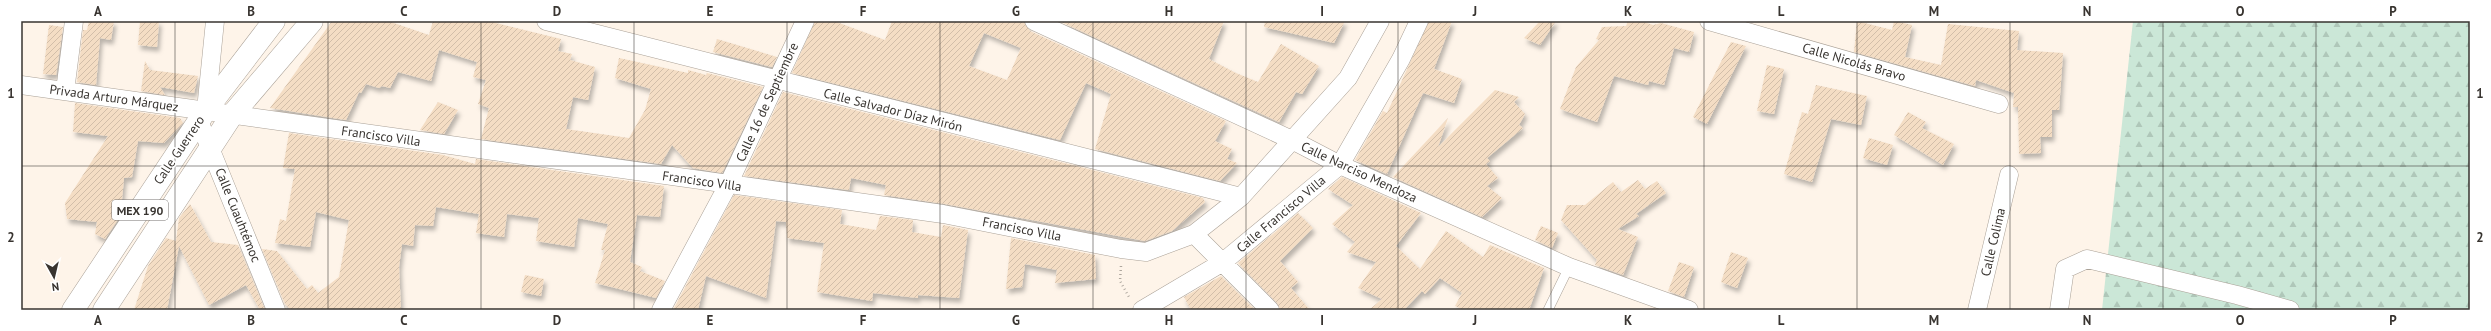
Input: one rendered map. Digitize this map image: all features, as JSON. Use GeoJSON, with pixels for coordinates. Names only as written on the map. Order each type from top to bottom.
{"type":"FeatureCollection","features":[{"type":"Feature","properties":{"kind":"main road","name":"MEX 190"},"geometry":{"type":"LineString","coordinates":[[202,116],[274,21]]}},
{"type":"Feature","properties":{"kind":"main road","name":"MEX 190"},"geometry":{"type":"LineString","coordinates":[[232,115],[312,21]]}},
{"type":"Feature","properties":{"kind":"main road","name":"Calle Guerrero"},"geometry":{"type":"LineString","coordinates":[[104,310],[232,115]]}},
{"type":"Feature","properties":{"kind":"main road","name":"Calle Guerrero"},"geometry":{"type":"LineString","coordinates":[[73,310],[202,116]]}},
{"type":"Feature","properties":{"kind":"street"},"geometry":{"type":"LineString","coordinates":[[65,91],[74,21]]}},
{"type":"Feature","properties":{"kind":"street"},"geometry":{"type":"LineString","coordinates":[[202,116],[215,21]]}},
{"type":"Feature","properties":{"kind":"street","name":"Calle Salvador Díaz Mirón"},"geometry":{"type":"LineString","coordinates":[[546,21],[777,81],[1241,197]]}},
{"type":"Feature","properties":{"kind":"street","name":"Calle 16 de Septiembre"},"geometry":{"type":"LineString","coordinates":[[661,310],[728,185],[805,21]]}},
{"type":"Feature","properties":{"kind":"street","name":"Calle Narciso Mendoza"},"geometry":{"type":"LineString","coordinates":[[1034,21],[1294,141],[1340,165],[1569,267],[1683,309]]}},
{"type":"Feature","properties":{"kind":"street"},"geometry":{"type":"LineString","coordinates":[[1270,310],[1194,234],[1241,197],[1294,141],[1348,78],[1380,21]]}},
{"type":"Feature","properties":{"kind":"street","name":"Calle Francisco Villa"},"geometry":{"type":"LineString","coordinates":[[1136,304],[1223,262],[1340,165],[1401,59],[1419,21]]}},
{"type":"Feature","properties":{"kind":"street","name":"Calle Nicolás Bravo"},"geometry":{"type":"LineString","coordinates":[[1709,21],[1999,104]]}},
{"type":"Feature","properties":{"kind":"street","name":"Privada Arturo Márquez"},"geometry":{"type":"LineString","coordinates":[[21,85],[65,91],[202,116]]}},
{"type":"Feature","properties":{"kind":"street","name":"Francisco Villa"},"geometry":{"type":"LineString","coordinates":[[202,116],[232,115],[943,214],[1122,249],[1146,252],[1194,234]]}},
{"type":"Feature","properties":{"kind":"street","name":"Calle Cuauhtémoc"},"geometry":{"type":"LineString","coordinates":[[202,116],[211,147],[276,310]]}},
{"type":"Feature","properties":{"kind":"street","name":"Calle Colima"},"geometry":{"type":"LineString","coordinates":[[1977,310],[2009,175]]}},
{"type":"Feature","properties":{"kind":"street"},"geometry":{"type":"LineString","coordinates":[[2059,310],[2065,269],[2087,259],[2235,302],[2290,310]]}},
{"type":"Feature","properties":{"kind":"lane"},"geometry":{"type":"LineString","coordinates":[[1548,310],[1569,267]]}},
{"type":"Feature","properties":{"kind":"path"},"geometry":{"type":"LineString","coordinates":[[1122,249],[1120,281],[1136,304]]}},
{"type":"Feature","properties":{"kind":"green space"},"geometry":{"type":"Polygon","coordinates":[[[2133,21],[2470,21],[2470,310],[2102,310],[2133,21]]]}},
{"type":"Feature","properties":{"kind":"building"},"geometry":{"type":"Polygon","coordinates":[[[89,21],[114,21],[111,40],[100,38],[96,85],[77,82],[83,30],[87,30],[89,21]]]}},
{"type":"Feature","properties":{"kind":"building"},"geometry":{"type":"Polygon","coordinates":[[[140,21],[159,21],[157,47],[138,45],[140,21]]]}},
{"type":"Feature","properties":{"kind":"building"},"geometry":{"type":"Polygon","coordinates":[[[332,21],[388,21],[429,35],[433,21],[488,21],[561,39],[558,51],[572,54],[570,60],[595,67],[588,100],[573,97],[566,129],[629,138],[645,110],[651,89],[615,78],[619,58],[688,73],[688,70],[706,75],[707,73],[763,87],[722,173],[693,168],[672,145],[661,164],[481,139],[489,108],[478,104],[486,80],[473,77],[477,62],[439,50],[431,81],[398,72],[390,88],[382,86],[379,88],[366,84],[361,93],[359,92],[346,120],[270,108],[332,21]]]}},
{"type":"Feature","properties":{"kind":"building"},"geometry":{"type":"Polygon","coordinates":[[[815,21],[834,21],[885,40],[892,21],[1024,21],[1030,31],[1226,121],[1215,141],[1232,149],[1227,159],[1237,163],[1220,181],[1095,149],[1111,94],[1086,83],[1060,140],[792,73],[815,21]],[[984,33],[969,66],[1007,80],[1021,48],[984,33]]]}},
{"type":"Feature","properties":{"kind":"building"},"geometry":{"type":"Polygon","coordinates":[[[1059,21],[1224,21],[1209,59],[1236,73],[1258,82],[1281,44],[1319,66],[1302,94],[1296,92],[1279,122],[1059,21]]]}},
{"type":"Feature","properties":{"kind":"building"},"geometry":{"type":"Polygon","coordinates":[[[1265,21],[1345,21],[1334,43],[1264,27],[1265,21]]]}},
{"type":"Feature","properties":{"kind":"building"},"geometry":{"type":"Polygon","coordinates":[[[1429,21],[1452,21],[1434,69],[1462,79],[1454,103],[1423,93],[1387,174],[1355,160],[1383,111],[1387,113],[1429,21]]]}},
{"type":"Feature","properties":{"kind":"building"},"geometry":{"type":"Polygon","coordinates":[[[1540,21],[1556,21],[1540,45],[1524,38],[1540,21]]]}},
{"type":"Feature","properties":{"kind":"building"},"geometry":{"type":"Polygon","coordinates":[[[1628,21],[1641,21],[1653,25],[1661,23],[1694,32],[1689,52],[1674,48],[1664,85],[1649,81],[1648,85],[1614,76],[1597,122],[1560,109],[1576,67],[1599,40],[1596,39],[1602,27],[1626,26],[1628,21]]]}},
{"type":"Feature","properties":{"kind":"building"},"geometry":{"type":"Polygon","coordinates":[[[1857,21],[1892,30],[1894,21],[1912,25],[1905,57],[1941,65],[1948,24],[2019,31],[2017,50],[2063,53],[2059,110],[2052,110],[2052,137],[2040,137],[2041,153],[2019,154],[2018,107],[2013,107],[2014,93],[1976,80],[1975,86],[1854,52],[1857,21]]]}},
{"type":"Feature","properties":{"kind":"building"},"geometry":{"type":"Polygon","coordinates":[[[49,25],[63,27],[56,75],[43,74],[49,25]]]}},
{"type":"Feature","properties":{"kind":"building"},"geometry":{"type":"Polygon","coordinates":[[[717,39],[777,57],[772,67],[713,52],[717,39]]]}},
{"type":"Feature","properties":{"kind":"building"},"geometry":{"type":"Polygon","coordinates":[[[1731,42],[1746,46],[1707,124],[1693,117],[1731,42]]]}},
{"type":"Feature","properties":{"kind":"building"},"geometry":{"type":"Polygon","coordinates":[[[145,61],[150,70],[198,76],[194,93],[160,87],[165,95],[141,91],[145,61]]]}},
{"type":"Feature","properties":{"kind":"building"},"geometry":{"type":"Polygon","coordinates":[[[1767,65],[1784,69],[1774,114],[1757,111],[1767,65]]]}},
{"type":"Feature","properties":{"kind":"building"},"geometry":{"type":"Polygon","coordinates":[[[1816,85],[1867,96],[1861,125],[1831,119],[1812,182],[1784,174],[1802,112],[1808,114],[1816,85]]]}},
{"type":"Feature","properties":{"kind":"building"},"geometry":{"type":"Polygon","coordinates":[[[1495,90],[1519,97],[1514,102],[1525,114],[1519,125],[1523,128],[1487,158],[1490,161],[1486,164],[1498,178],[1487,186],[1502,198],[1482,217],[1393,177],[1448,118],[1438,147],[1495,90]]]}},
{"type":"Feature","properties":{"kind":"building"},"geometry":{"type":"Polygon","coordinates":[[[783,92],[1203,198],[1205,202],[1172,231],[1145,241],[945,204],[884,195],[886,185],[851,178],[849,190],[744,176],[783,92]]]}},
{"type":"Feature","properties":{"kind":"building"},"geometry":{"type":"Polygon","coordinates":[[[438,102],[458,110],[444,134],[420,130],[438,102]]]}},
{"type":"Feature","properties":{"kind":"building"},"geometry":{"type":"Polygon","coordinates":[[[75,103],[180,118],[183,123],[164,143],[138,141],[132,177],[124,178],[121,210],[124,210],[105,239],[95,234],[97,222],[67,219],[65,203],[108,136],[73,132],[75,103]]]}},
{"type":"Feature","properties":{"kind":"building"},"geometry":{"type":"Polygon","coordinates":[[[1908,112],[1926,122],[1922,128],[1954,144],[1943,165],[1894,135],[1908,112]]]}},
{"type":"Feature","properties":{"kind":"building"},"geometry":{"type":"Polygon","coordinates":[[[289,133],[443,155],[475,164],[476,159],[664,186],[660,217],[637,215],[630,262],[642,267],[640,271],[665,281],[656,298],[595,283],[605,250],[601,250],[608,224],[578,218],[574,247],[536,241],[539,218],[507,214],[504,237],[476,233],[479,214],[436,207],[433,226],[415,225],[413,246],[402,244],[399,267],[401,310],[291,310],[285,304],[262,249],[277,251],[307,289],[312,285],[318,293],[339,277],[349,220],[316,212],[310,247],[275,243],[280,219],[286,221],[295,169],[283,168],[289,133]]]}},
{"type":"Feature","properties":{"kind":"building"},"geometry":{"type":"Polygon","coordinates":[[[1869,138],[1893,145],[1887,165],[1863,158],[1869,138]]]}},
{"type":"Feature","properties":{"kind":"building"},"geometry":{"type":"Polygon","coordinates":[[[1342,177],[1421,213],[1396,246],[1420,269],[1446,231],[1483,257],[1490,245],[1544,268],[1529,310],[1464,310],[1455,306],[1462,293],[1440,278],[1425,294],[1422,291],[1404,310],[1369,310],[1382,299],[1358,288],[1376,262],[1347,252],[1355,242],[1332,224],[1353,205],[1328,189],[1342,177]]]}},
{"type":"Feature","properties":{"kind":"building"},"geometry":{"type":"Polygon","coordinates":[[[1638,180],[1645,189],[1657,181],[1666,193],[1636,214],[1639,216],[1618,229],[1638,237],[1623,275],[1595,265],[1597,260],[1561,220],[1567,205],[1585,205],[1613,182],[1621,192],[1638,180]]]}},
{"type":"Feature","properties":{"kind":"building"},"geometry":{"type":"Polygon","coordinates":[[[734,195],[842,210],[840,224],[876,230],[880,216],[913,220],[912,232],[941,237],[943,225],[968,230],[959,298],[918,295],[918,298],[873,293],[872,301],[817,292],[824,243],[787,238],[786,222],[776,221],[766,298],[706,276],[698,310],[673,310],[734,195]]]}},
{"type":"Feature","properties":{"kind":"building"},"geometry":{"type":"Polygon","coordinates":[[[190,204],[211,242],[238,245],[265,310],[260,310],[246,285],[209,305],[179,246],[167,310],[134,310],[148,266],[166,238],[176,241],[179,218],[190,204]]]}},
{"type":"Feature","properties":{"kind":"building"},"geometry":{"type":"Polygon","coordinates":[[[1298,213],[1313,228],[1280,261],[1298,282],[1291,288],[1310,310],[1280,310],[1277,303],[1238,263],[1298,213]]]}},
{"type":"Feature","properties":{"kind":"building"},"geometry":{"type":"Polygon","coordinates":[[[1541,226],[1558,233],[1552,248],[1535,240],[1541,226]]]}},
{"type":"Feature","properties":{"kind":"building"},"geometry":{"type":"Polygon","coordinates":[[[1011,238],[1095,255],[1096,279],[1055,283],[1057,270],[1025,264],[1022,287],[1006,289],[1011,238]]]}},
{"type":"Feature","properties":{"kind":"building"},"geometry":{"type":"Polygon","coordinates":[[[1731,252],[1748,258],[1737,288],[1721,282],[1731,252]]]}},
{"type":"Feature","properties":{"kind":"building"},"geometry":{"type":"Polygon","coordinates":[[[1679,262],[1694,267],[1684,297],[1668,291],[1679,262]]]}},
{"type":"Feature","properties":{"kind":"building"},"geometry":{"type":"Polygon","coordinates":[[[525,275],[544,279],[541,296],[521,292],[525,275]]]}},
{"type":"Feature","properties":{"kind":"building"},"geometry":{"type":"Polygon","coordinates":[[[1221,276],[1255,310],[1191,310],[1184,297],[1221,276]]]}}]}
